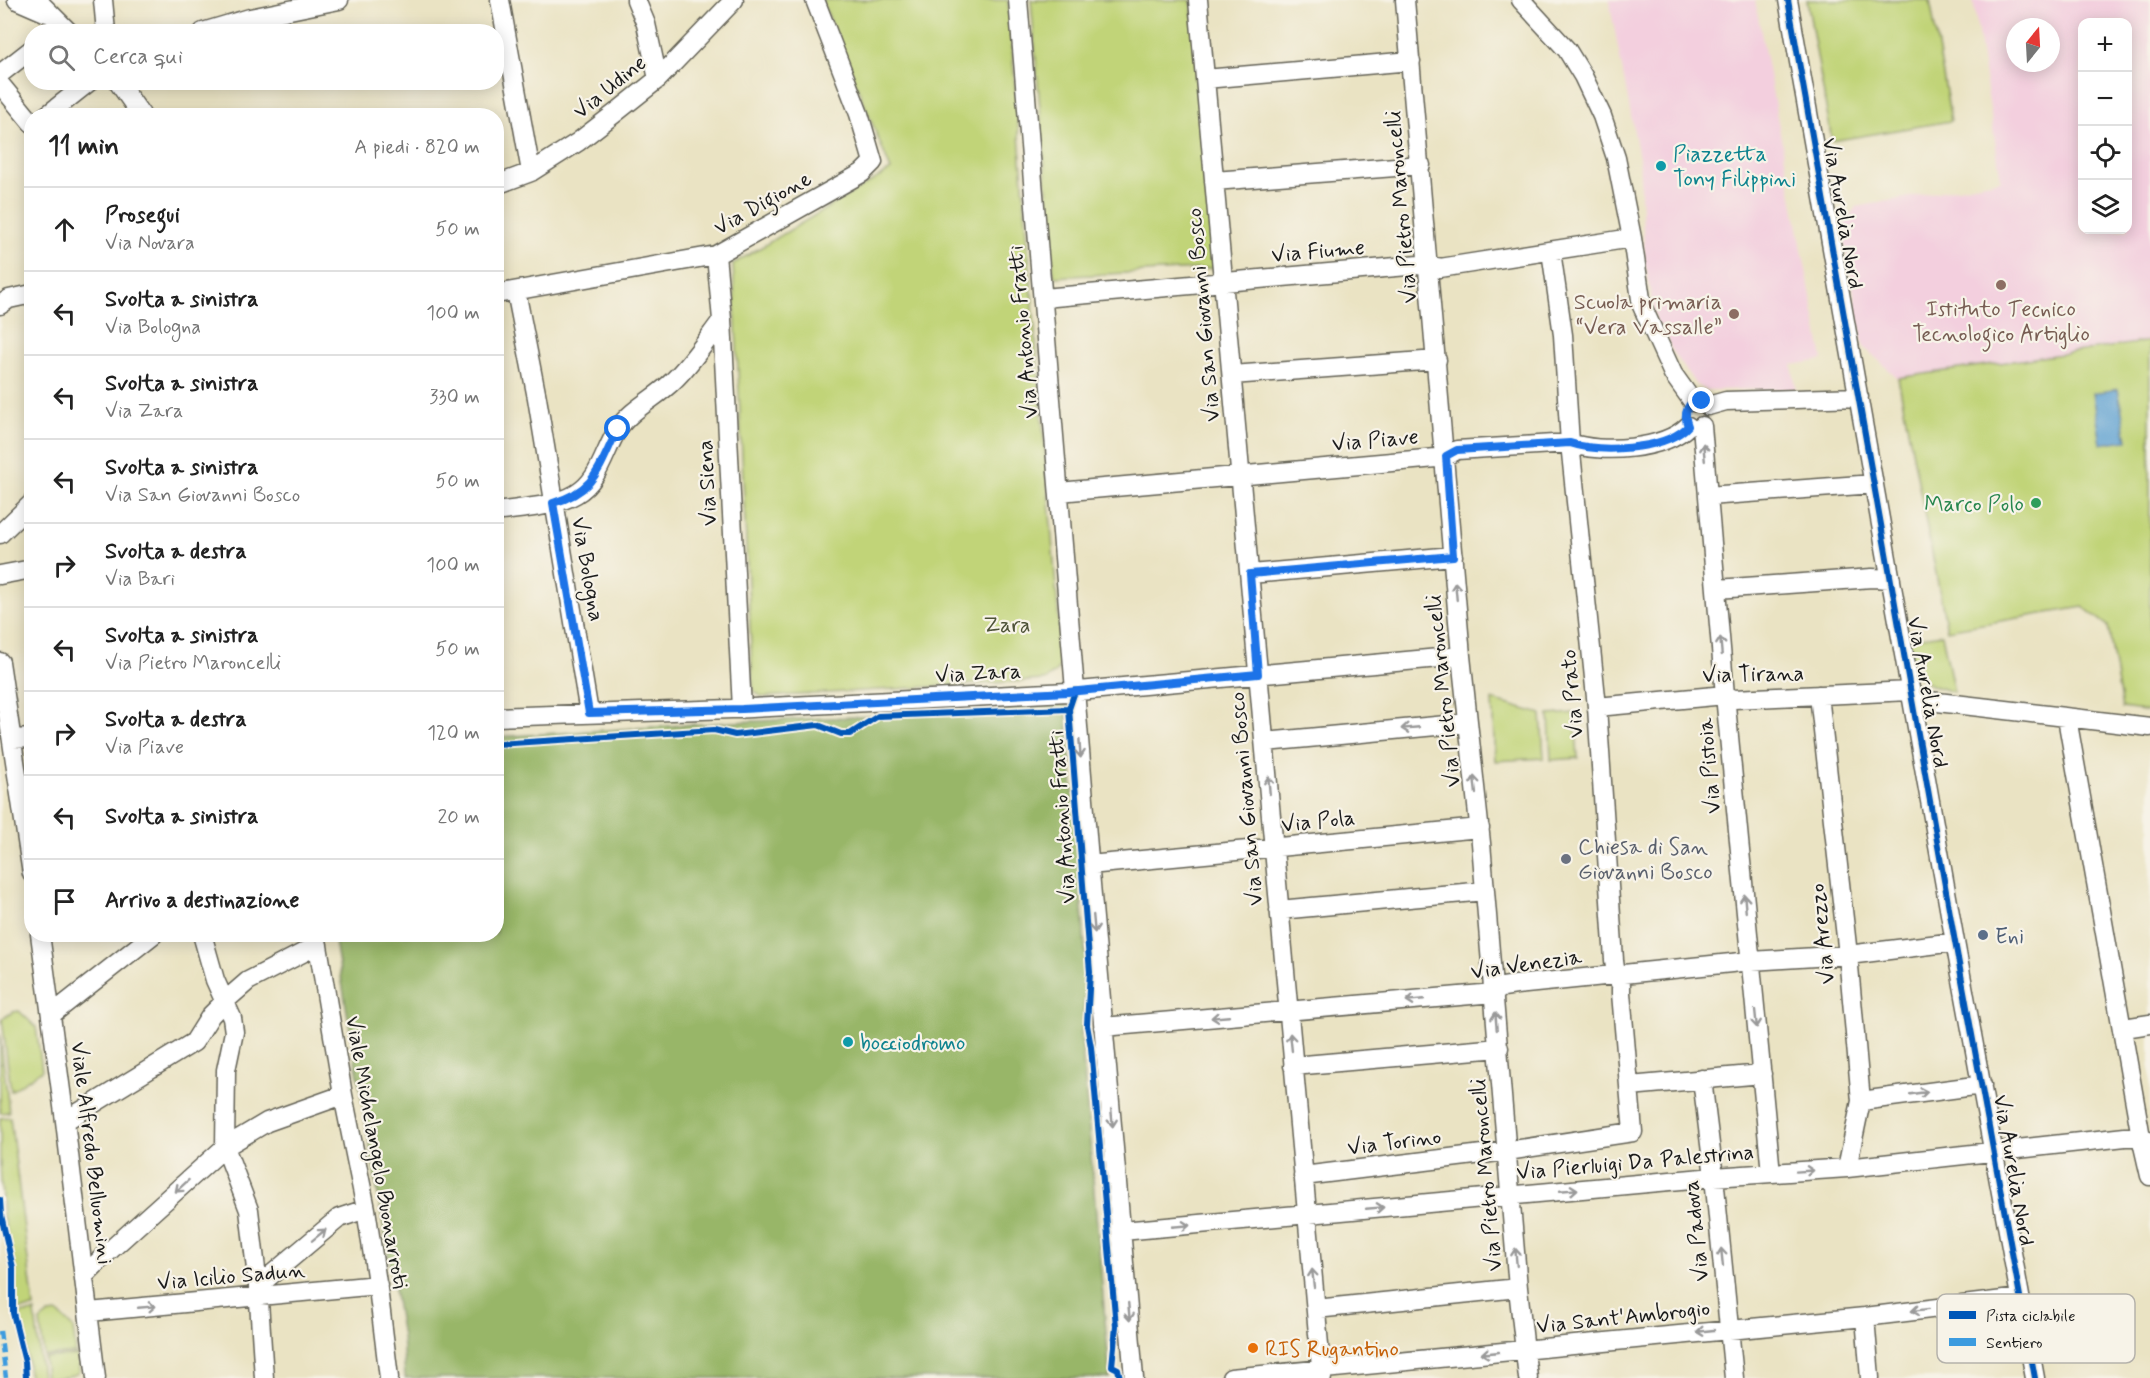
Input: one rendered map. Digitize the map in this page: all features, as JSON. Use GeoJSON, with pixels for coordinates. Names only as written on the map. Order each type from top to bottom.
{"type":"FeatureCollection","features":[{"type":"Feature","properties":{"kind":"street"},"geometry":{"type":"LineString","coordinates":[[17,0],[57,24]]}},
{"type":"Feature","properties":{"kind":"street"},"geometry":{"type":"LineString","coordinates":[[37,0],[58,24]]}},
{"type":"Feature","properties":{"kind":"street"},"geometry":{"type":"LineString","coordinates":[[103,0],[105,24]]}},
{"type":"Feature","properties":{"kind":"street"},"geometry":{"type":"LineString","coordinates":[[230,24],[339,0]]}},
{"type":"Feature","properties":{"kind":"street"},"geometry":{"type":"LineString","coordinates":[[500,0],[531,172]]}},
{"type":"Feature","properties":{"kind":"street"},"geometry":{"type":"LineString","coordinates":[[636,0],[646,24],[658,79]]}},
{"type":"Feature","properties":{"kind":"street","name":"Via Udine"},"geometry":{"type":"LineString","coordinates":[[504,182],[531,172],[578,142],[658,79],[734,0]]}},
{"type":"Feature","properties":{"kind":"street","name":"Via Digione"},"geometry":{"type":"LineString","coordinates":[[504,293],[716,255],[862,173],[873,162],[859,114],[815,0]]}},
{"type":"Feature","properties":{"kind":"street","name":"Via Antonio Fratti"},"geometry":{"type":"LineString","coordinates":[[1018,0],[1089,866],[1134,1378]]}},
{"type":"Feature","properties":{"kind":"street","name":"Via San Giovanni Bosco"},"geometry":{"type":"LineString","coordinates":[[1198,0],[1275,848],[1287,1011],[1322,1374]]}},
{"type":"Feature","properties":{"kind":"street","name":"Via Pietro Maroncelli"},"geometry":{"type":"LineString","coordinates":[[1405,0],[1446,456],[1461,656],[1480,828],[1518,1288],[1528,1378]]}},
{"type":"Feature","properties":{"kind":"street"},"geometry":{"type":"LineString","coordinates":[[1521,0],[1567,50],[1598,106],[1614,151],[1632,238],[1641,306],[1673,374],[1700,404],[1726,401],[1859,397]]}},
{"type":"Feature","properties":{"kind":"street","name":"Via Aurelia Nord"},"geometry":{"type":"LineString","coordinates":[[1787,4],[2019,1294]]}},
{"type":"Feature","properties":{"kind":"street"},"geometry":{"type":"LineString","coordinates":[[0,74],[24,55]]}},
{"type":"Feature","properties":{"kind":"street"},"geometry":{"type":"LineString","coordinates":[[1205,79],[1411,61]]}},
{"type":"Feature","properties":{"kind":"street"},"geometry":{"type":"LineString","coordinates":[[56,108],[79,90]]}},
{"type":"Feature","properties":{"kind":"street"},"geometry":{"type":"LineString","coordinates":[[123,90],[136,108]]}},
{"type":"Feature","properties":{"kind":"street"},"geometry":{"type":"LineString","coordinates":[[3,93],[24,115]]}},
{"type":"Feature","properties":{"kind":"street"},"geometry":{"type":"LineString","coordinates":[[1214,181],[1421,165]]}},
{"type":"Feature","properties":{"kind":"street","name":"Via Fiume"},"geometry":{"type":"LineString","coordinates":[[1043,298],[1429,265],[1440,268],[1632,238]]}},
{"type":"Feature","properties":{"kind":"street","name":"Via Prato"},"geometry":{"type":"LineString","coordinates":[[1551,251],[1563,335],[1570,443],[1597,707],[1616,975],[1621,985],[1633,1132]]}},
{"type":"Feature","properties":{"kind":"street","name":"Via Siena"},"geometry":{"type":"LineString","coordinates":[[716,255],[722,320],[742,709]]}},
{"type":"Feature","properties":{"kind":"street","name":"Via Bologna"},"geometry":{"type":"LineString","coordinates":[[516,291],[537,398],[589,713]]}},
{"type":"Feature","properties":{"kind":"street"},"geometry":{"type":"LineString","coordinates":[[0,305],[9,298],[24,295]]}},
{"type":"Feature","properties":{"kind":"street"},"geometry":{"type":"LineString","coordinates":[[504,511],[553,503],[574,496],[586,486],[596,474],[618,429],[681,374],[722,320]]}},
{"type":"Feature","properties":{"kind":"street"},"geometry":{"type":"LineString","coordinates":[[1232,375],[1437,360]]}},
{"type":"Feature","properties":{"kind":"street","name":"Via Pistoia"},"geometry":{"type":"LineString","coordinates":[[1700,404],[1686,413],[1695,426],[1708,496],[1771,1173]]}},
{"type":"Feature","properties":{"kind":"street","name":"Via Piave"},"geometry":{"type":"LineString","coordinates":[[1059,492],[1446,456],[1457,450],[1570,443],[1584,448],[1600,448],[1661,443],[1695,426]]}},
{"type":"Feature","properties":{"kind":"street"},"geometry":{"type":"LineString","coordinates":[[1708,496],[1874,484]]}},
{"type":"Feature","properties":{"kind":"street"},"geometry":{"type":"LineString","coordinates":[[0,534],[24,510]]}},
{"type":"Feature","properties":{"kind":"street"},"geometry":{"type":"LineString","coordinates":[[1250,574],[1453,556]]}},
{"type":"Feature","properties":{"kind":"street"},"geometry":{"type":"LineString","coordinates":[[0,575],[24,570]]}},
{"type":"Feature","properties":{"kind":"street"},"geometry":{"type":"LineString","coordinates":[[1717,589],[1872,578],[1891,579]]}},
{"type":"Feature","properties":{"kind":"street","name":"Via Zara"},"geometry":{"type":"LineString","coordinates":[[504,717],[742,709],[1076,691],[1461,656]]}},
{"type":"Feature","properties":{"kind":"street"},"geometry":{"type":"LineString","coordinates":[[0,662],[24,817]]}},
{"type":"Feature","properties":{"kind":"street","name":"Via Tirana"},"geometry":{"type":"LineString","coordinates":[[1597,707],[1725,695],[1734,699],[1819,695],[1911,695],[2067,718],[2150,727]]}},
{"type":"Feature","properties":{"kind":"street","name":"Via Arezzo"},"geometry":{"type":"LineString","coordinates":[[1819,695],[1848,955],[1861,1101],[1847,1168]]}},
{"type":"Feature","properties":{"kind":"street"},"geometry":{"type":"LineString","coordinates":[[2067,718],[2146,1140],[2150,1176]]}},
{"type":"Feature","properties":{"kind":"street"},"geometry":{"type":"LineString","coordinates":[[1264,742],[1468,723]]}},
{"type":"Feature","properties":{"kind":"street"},"geometry":{"type":"LineString","coordinates":[[13,739],[24,738]]}},
{"type":"Feature","properties":{"kind":"street","name":"Via Pola"},"geometry":{"type":"LineString","coordinates":[[1089,866],[1480,828]]}},
{"type":"Feature","properties":{"kind":"street"},"geometry":{"type":"LineString","coordinates":[[1279,910],[1485,891]]}},
{"type":"Feature","properties":{"kind":"street","name":"Viale Alfredo Belluomini"},"geometry":{"type":"LineString","coordinates":[[41,942],[96,1378]]}},
{"type":"Feature","properties":{"kind":"street"},"geometry":{"type":"LineString","coordinates":[[51,1015],[144,942]]}},
{"type":"Feature","properties":{"kind":"street"},"geometry":{"type":"LineString","coordinates":[[204,942],[215,980],[232,1018],[234,1032],[226,1070],[225,1147],[249,1210],[264,1378]]}},
{"type":"Feature","properties":{"kind":"street"},"geometry":{"type":"LineString","coordinates":[[65,1121],[194,1042],[225,1000],[248,981],[314,942]]}},
{"type":"Feature","properties":{"kind":"street","name":"Viale Michelangelo Buonarroti"},"geometry":{"type":"LineString","coordinates":[[317,942],[343,1095],[366,1209],[389,1378]]}},
{"type":"Feature","properties":{"kind":"street","name":"Via Venezia"},"geometry":{"type":"LineString","coordinates":[[1103,1027],[1494,993],[1503,987],[1751,961],[1848,955],[1955,942]]}},
{"type":"Feature","properties":{"kind":"street"},"geometry":{"type":"LineString","coordinates":[[2124,1028],[2150,1024]]}},
{"type":"Feature","properties":{"kind":"street"},"geometry":{"type":"LineString","coordinates":[[1293,1066],[1499,1048]]}},
{"type":"Feature","properties":{"kind":"street"},"geometry":{"type":"LineString","coordinates":[[1630,1086],[1762,1074]]}},
{"type":"Feature","properties":{"kind":"street","name":"Via Padova"},"geometry":{"type":"LineString","coordinates":[[1702,1079],[1734,1378]]}},
{"type":"Feature","properties":{"kind":"street"},"geometry":{"type":"LineString","coordinates":[[1861,1101],[1982,1085]]}},
{"type":"Feature","properties":{"kind":"street"},"geometry":{"type":"LineString","coordinates":[[84,1276],[225,1147],[267,1122],[343,1095]]}},
{"type":"Feature","properties":{"kind":"street","name":"Via Torino"},"geometry":{"type":"LineString","coordinates":[[1303,1176],[1507,1151],[1633,1132]]}},
{"type":"Feature","properties":{"kind":"street","name":"Via Pierluigi Da Palestrina"},"geometry":{"type":"LineString","coordinates":[[1122,1231],[1847,1168],[2125,1137],[2146,1140]]}},
{"type":"Feature","properties":{"kind":"street"},"geometry":{"type":"LineString","coordinates":[[258,1291],[339,1218],[366,1209]]}},
{"type":"Feature","properties":{"kind":"street","name":"Via Icilio Sadun"},"geometry":{"type":"LineString","coordinates":[[88,1312],[258,1291],[378,1285]]}},
{"type":"Feature","properties":{"kind":"street"},"geometry":{"type":"LineString","coordinates":[[1316,1309],[1518,1288]]}},
{"type":"Feature","properties":{"kind":"street","name":"Via Sant'Ambrogio"},"geometry":{"type":"LineString","coordinates":[[1231,1378],[1322,1374],[1525,1350],[1937,1308]]}},
{"type":"Feature","properties":{"kind":"street"},"geometry":{"type":"LineString","coordinates":[[1865,1317],[1870,1378]]}},
{"type":"Feature","properties":{"kind":"street","name":"Via Aurelia Nord"},"geometry":{"type":"LineString","coordinates":[[2032,1363],[2035,1378]]}},
{"type":"Feature","properties":{"kind":"shaded area"},"geometry":{"type":"Polygon","coordinates":[[[1609,0],[1755,0],[1823,360],[1792,365],[1796,389],[1707,390],[1696,385],[1670,347],[1666,325],[1657,326],[1645,263],[1639,158],[1609,0]]]}},
{"type":"Feature","properties":{"kind":"shaded area","name":"Istituto Tecnico Tecnologico Artiglio"},"geometry":{"type":"Polygon","coordinates":[[[1973,0],[2150,0],[2150,341],[1898,378],[1863,346],[1842,226],[1856,207],[2001,180],[1973,0]]]}},
{"type":"Feature","properties":{"kind":"green space","name":"Zara"},"geometry":{"type":"Polygon","coordinates":[[[822,0],[1008,0],[1062,661],[1056,672],[1045,680],[762,697],[753,690],[733,264],[891,170],[822,0]]]}},
{"type":"Feature","properties":{"kind":"green space"},"geometry":{"type":"Polygon","coordinates":[[[1031,0],[1191,0],[1216,268],[1054,277],[1031,0]]]}},
{"type":"Feature","properties":{"kind":"green space"},"geometry":{"type":"Polygon","coordinates":[[[1807,0],[1930,0],[1951,121],[1832,141],[1807,0]]]}},
{"type":"Feature","properties":{"kind":"green space","name":"Marco Polo"},"geometry":{"type":"Polygon","coordinates":[[[2150,341],[2150,712],[2122,708],[2108,626],[2083,607],[1947,630],[1898,378],[2150,341]]]}},
{"type":"Feature","properties":{"kind":"green space"},"geometry":{"type":"Polygon","coordinates":[[[1942,634],[1954,692],[1924,681],[1915,670],[1913,663],[1909,639],[1942,634]]]}},
{"type":"Feature","properties":{"kind":"green space"},"geometry":{"type":"Polygon","coordinates":[[[1492,700],[1541,714],[1544,758],[1495,761],[1492,700]]]}},
{"type":"Feature","properties":{"kind":"green space"},"geometry":{"type":"Polygon","coordinates":[[[1066,701],[1087,973],[1081,1037],[1110,1378],[405,1378],[402,1336],[335,942],[504,942],[504,737],[733,722],[996,711],[1066,701]]]}},
{"type":"Feature","properties":{"kind":"green space"},"geometry":{"type":"Polygon","coordinates":[[[1575,713],[1578,758],[1551,760],[1549,715],[1575,713]]]}},
{"type":"Feature","properties":{"kind":"green space"},"geometry":{"type":"Polygon","coordinates":[[[19,1011],[36,1027],[42,1070],[11,1091],[2,1019],[19,1011]]]}},
{"type":"Feature","properties":{"kind":"green space"},"geometry":{"type":"Polygon","coordinates":[[[0,1034],[9,1112],[0,1113],[0,1034]]]}},
{"type":"Feature","properties":{"kind":"green space"},"geometry":{"type":"Polygon","coordinates":[[[10,1117],[34,1308],[16,1310],[15,1268],[3,1217],[0,1161],[0,1118],[10,1117]]]}},
{"type":"Feature","properties":{"kind":"green space"},"geometry":{"type":"Polygon","coordinates":[[[35,1312],[42,1378],[29,1378],[18,1314],[35,1312]]]}},
{"type":"Feature","properties":{"kind":"green space"},"geometry":{"type":"Polygon","coordinates":[[[58,1313],[73,1328],[76,1353],[44,1356],[40,1321],[49,1314],[58,1313]]]}},
{"type":"Feature","properties":{"kind":"green space"},"geometry":{"type":"Polygon","coordinates":[[[77,1355],[79,1371],[77,1373],[64,1377],[46,1378],[44,1358],[77,1355]]]}},
{"type":"Feature","properties":{"kind":"water"},"geometry":{"type":"Polygon","coordinates":[[[2118,389],[2127,440],[2101,444],[2093,393],[2118,389]]]}},
{"type":"Feature","properties":{"kind":"marked path"},"geometry":{"type":"LineString","coordinates":[[0,1331],[6,1378]]}},
{"type":"Feature","properties":{"kind":"cycle path"},"geometry":{"type":"LineString","coordinates":[[1788,0],[2020,1294]]}},
{"type":"Feature","properties":{"kind":"cycle path"},"geometry":{"type":"LineString","coordinates":[[1075,691],[1069,709],[1090,972],[1087,1025],[1091,1047],[1116,1326],[1112,1366],[1118,1369],[1120,1378]]}},
{"type":"Feature","properties":{"kind":"cycle path"},"geometry":{"type":"LineString","coordinates":[[504,743],[714,730],[735,735],[818,725],[841,734],[850,734],[878,716],[1069,709]]}},
{"type":"Feature","properties":{"kind":"cycle path"},"geometry":{"type":"LineString","coordinates":[[0,1200],[1,1215],[13,1268],[13,1313],[25,1362],[26,1378]]}},
{"type":"Feature","properties":{"kind":"cycle path"},"geometry":{"type":"LineString","coordinates":[[2032,1363],[2035,1378]]}},
{"type":"Feature","properties":{"kind":"place","name":"Piazzetta Tony Filippini"},"geometry":{"type":"Point","coordinates":[1661,166]}},
{"type":"Feature","properties":{"kind":"place","name":"Istituto Tecnico Tecnologico Artiglio"},"geometry":{"type":"Point","coordinates":[2001,285]}},
{"type":"Feature","properties":{"kind":"place","name":"Scuola primaria “Vera Vassalle”"},"geometry":{"type":"Point","coordinates":[1734,314]}},
{"type":"Feature","properties":{"kind":"place","name":"Marco Polo"},"geometry":{"type":"Point","coordinates":[2036,503]}},
{"type":"Feature","properties":{"kind":"place","name":"Chiesa di San Giovanni Bosco"},"geometry":{"type":"Point","coordinates":[1566,859]}},
{"type":"Feature","properties":{"kind":"place","name":"Eni"},"geometry":{"type":"Point","coordinates":[1983,935]}},
{"type":"Feature","properties":{"kind":"place","name":"bocciodromo"},"geometry":{"type":"Point","coordinates":[848,1042]}},
{"type":"Feature","properties":{"kind":"place","name":"RIS Rugantino"},"geometry":{"type":"Point","coordinates":[1253,1348]}},
{"type":"Feature","properties":{"kind":"route"},"geometry":{"type":"LineString","coordinates":[[618,429],[596,474],[586,486],[574,496],[553,503],[589,713],[742,709],[1068,692],[1258,674],[1250,574],[1453,556],[1446,456],[1457,450],[1570,443],[1584,448],[1629,447],[1661,443],[1688,426],[1685,417],[1690,405],[1693,402],[1702,401]]}}]}
